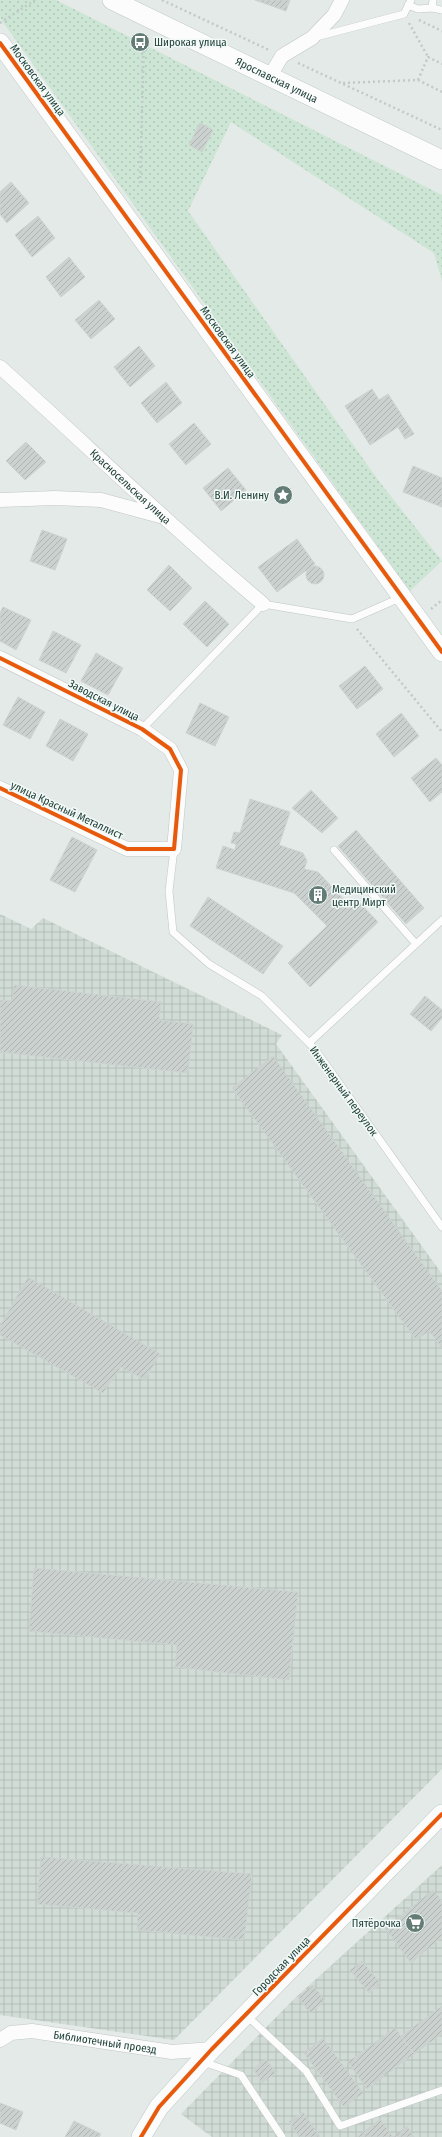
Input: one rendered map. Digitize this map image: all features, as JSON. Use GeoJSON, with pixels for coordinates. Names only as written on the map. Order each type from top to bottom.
{"type":"FeatureCollection","features":[{"type":"Feature","properties":{"kind":"street","name":"Ярославская улица"},"geometry":{"type":"LineString","coordinates":[[112,0],[442,160]]}},
{"type":"Feature","properties":{"kind":"street"},"geometry":{"type":"LineString","coordinates":[[270,76],[282,56],[312,38],[334,15],[342,0]]}},
{"type":"Feature","properties":{"kind":"street","name":"Московская улица"},"geometry":{"type":"LineString","coordinates":[[0,43],[442,652]]}},
{"type":"Feature","properties":{"kind":"street","name":"Красносельская улица"},"geometry":{"type":"LineString","coordinates":[[0,367],[125,480],[162,517],[263,604]]}},
{"type":"Feature","properties":{"kind":"street"},"geometry":{"type":"LineString","coordinates":[[0,500],[55,498],[101,500],[162,517]]}},
{"type":"Feature","properties":{"kind":"street","name":"Заводская улица"},"geometry":{"type":"LineString","coordinates":[[0,658],[142,729],[170,749],[181,770],[174,849]]}},
{"type":"Feature","properties":{"kind":"street","name":"улица Красный Металлист"},"geometry":{"type":"LineString","coordinates":[[0,788],[127,849],[174,849]]}},
{"type":"Feature","properties":{"kind":"street","name":"Городская улица"},"geometry":{"type":"LineString","coordinates":[[141,2137],[159,2107],[207,2055],[442,1814]]}},
{"type":"Feature","properties":{"kind":"street","name":"Библиотечный проезд"},"geometry":{"type":"LineString","coordinates":[[0,2040],[11,2033],[32,2031],[172,2052],[207,2055]]}},
{"type":"Feature","properties":{"kind":"lane"},"geometry":{"type":"LineString","coordinates":[[432,8],[434,0]]}},
{"type":"Feature","properties":{"kind":"lane"},"geometry":{"type":"LineString","coordinates":[[312,38],[404,14],[410,2],[418,9],[432,8],[442,10]]}},
{"type":"Feature","properties":{"kind":"lane"},"geometry":{"type":"LineString","coordinates":[[142,729],[263,604],[352,619],[402,597]]}},
{"type":"Feature","properties":{"kind":"lane"},"geometry":{"type":"LineString","coordinates":[[174,849],[169,891],[173,932],[209,964],[262,996],[309,1044]]}},
{"type":"Feature","properties":{"kind":"lane"},"geometry":{"type":"LineString","coordinates":[[334,850],[416,944]]}},
{"type":"Feature","properties":{"kind":"lane","name":"Инженерный переулок"},"geometry":{"type":"LineString","coordinates":[[442,920],[309,1044],[317,1052],[442,1228]]}},
{"type":"Feature","properties":{"kind":"lane"},"geometry":{"type":"LineString","coordinates":[[245,2015],[306,2071],[340,2126],[442,2090]]}},
{"type":"Feature","properties":{"kind":"lane"},"geometry":{"type":"LineString","coordinates":[[207,2055],[241,2075],[282,2137]]}},
{"type":"Feature","properties":{"kind":"path"},"geometry":{"type":"LineString","coordinates":[[0,23],[35,0]]}},
{"type":"Feature","properties":{"kind":"path"},"geometry":{"type":"LineString","coordinates":[[162,0],[442,130]]}},
{"type":"Feature","properties":{"kind":"path"},"geometry":{"type":"LineString","coordinates":[[404,14],[442,31]]}},
{"type":"Feature","properties":{"kind":"path"},"geometry":{"type":"LineString","coordinates":[[404,14],[428,57],[442,64]]}},
{"type":"Feature","properties":{"kind":"path"},"geometry":{"type":"LineString","coordinates":[[140,183],[144,39]]}},
{"type":"Feature","properties":{"kind":"path"},"geometry":{"type":"LineString","coordinates":[[418,80],[428,57]]}},
{"type":"Feature","properties":{"kind":"path"},"geometry":{"type":"LineString","coordinates":[[342,84],[418,80],[442,92]]}},
{"type":"Feature","properties":{"kind":"path"},"geometry":{"type":"LineString","coordinates":[[426,613],[442,600]]}},
{"type":"Feature","properties":{"kind":"path"},"geometry":{"type":"LineString","coordinates":[[357,629],[442,732]]}},
{"type":"Feature","properties":{"kind":"shaded area"},"geometry":{"type":"Polygon","coordinates":[[[0,914],[31,929],[43,918],[282,1035],[276,1044],[442,1274],[442,1769],[174,2040],[0,2015],[0,914]]]}},
{"type":"Feature","properties":{"kind":"shaded area"},"geometry":{"type":"Polygon","coordinates":[[[442,1865],[442,2137],[212,2137],[181,2114],[294,1999],[442,1865]]]}},
{"type":"Feature","properties":{"kind":"green space"},"geometry":{"type":"Polygon","coordinates":[[[0,0],[56,0],[442,195],[442,281],[434,253],[231,122],[188,211],[378,480],[442,561],[410,591],[0,18],[0,0]]]}},
{"type":"Feature","properties":{"kind":"building"},"geometry":{"type":"Polygon","coordinates":[[[255,0],[290,0],[286,11],[255,0]]]}},
{"type":"Feature","properties":{"kind":"building"},"geometry":{"type":"Polygon","coordinates":[[[200,123],[213,130],[202,152],[189,145],[200,123]]]}},
{"type":"Feature","properties":{"kind":"building"},"geometry":{"type":"Polygon","coordinates":[[[11,182],[29,203],[7,223],[0,214],[0,192],[11,182]]]}},
{"type":"Feature","properties":{"kind":"building"},"geometry":{"type":"Polygon","coordinates":[[[38,216],[55,238],[32,257],[15,235],[38,216]]]}},
{"type":"Feature","properties":{"kind":"building"},"geometry":{"type":"Polygon","coordinates":[[[69,257],[85,277],[61,297],[46,277],[69,257]]]}},
{"type":"Feature","properties":{"kind":"building"},"geometry":{"type":"Polygon","coordinates":[[[99,300],[115,319],[91,339],[75,320],[99,300]]]}},
{"type":"Feature","properties":{"kind":"building"},"geometry":{"type":"Polygon","coordinates":[[[139,346],[155,366],[130,387],[114,367],[139,346]]]}},
{"type":"Feature","properties":{"kind":"building"},"geometry":{"type":"Polygon","coordinates":[[[166,382],[182,403],[157,423],[141,403],[166,382]]]}},
{"type":"Feature","properties":{"kind":"building"},"geometry":{"type":"Polygon","coordinates":[[[372,389],[379,400],[388,394],[414,434],[405,439],[398,427],[370,445],[345,406],[372,389]]]}},
{"type":"Feature","properties":{"kind":"building"},"geometry":{"type":"Polygon","coordinates":[[[194,423],[211,444],[186,465],[169,444],[194,423]]]}},
{"type":"Feature","properties":{"kind":"building"},"geometry":{"type":"Polygon","coordinates":[[[26,442],[46,462],[25,480],[6,461],[26,442]]]}},
{"type":"Feature","properties":{"kind":"building"},"geometry":{"type":"Polygon","coordinates":[[[413,466],[442,478],[442,507],[403,492],[413,466]]]}},
{"type":"Feature","properties":{"kind":"building"},"geometry":{"type":"Polygon","coordinates":[[[228,468],[246,490],[221,511],[203,488],[228,468]]]}},
{"type":"Feature","properties":{"kind":"building"},"geometry":{"type":"Polygon","coordinates":[[[42,530],[67,539],[55,570],[30,561],[42,530]]]}},
{"type":"Feature","properties":{"kind":"building"},"geometry":{"type":"Polygon","coordinates":[[[297,539],[315,564],[277,592],[258,567],[297,539]]]}},
{"type":"Feature","properties":{"kind":"building"},"geometry":{"type":"Polygon","coordinates":[[[169,565],[192,588],[170,611],[147,590],[169,565]]]}},
{"type":"Feature","properties":{"kind":"building"},"geometry":{"type":"Polygon","coordinates":[[[315,566],[321,569],[324,575],[321,581],[315,584],[309,581],[306,575],[309,569],[315,566]]]}},
{"type":"Feature","properties":{"kind":"building"},"geometry":{"type":"Polygon","coordinates":[[[205,601],[229,624],[207,647],[183,624],[205,601]]]}},
{"type":"Feature","properties":{"kind":"building"},"geometry":{"type":"Polygon","coordinates":[[[3,607],[31,620],[16,650],[0,641],[0,613],[3,607]]]}},
{"type":"Feature","properties":{"kind":"building"},"geometry":{"type":"Polygon","coordinates":[[[53,631],[81,645],[66,673],[39,660],[53,631]]]}},
{"type":"Feature","properties":{"kind":"building"},"geometry":{"type":"Polygon","coordinates":[[[96,653],[123,668],[108,695],[81,681],[96,653]]]}},
{"type":"Feature","properties":{"kind":"building"},"geometry":{"type":"Polygon","coordinates":[[[365,666],[383,689],[357,709],[339,686],[365,666]]]}},
{"type":"Feature","properties":{"kind":"building"},"geometry":{"type":"Polygon","coordinates":[[[18,697],[45,712],[30,739],[3,725],[18,697]]]}},
{"type":"Feature","properties":{"kind":"building"},"geometry":{"type":"Polygon","coordinates":[[[200,703],[229,717],[215,746],[186,733],[200,703]]]}},
{"type":"Feature","properties":{"kind":"building"},"geometry":{"type":"Polygon","coordinates":[[[401,713],[419,736],[394,757],[376,734],[401,713]]]}},
{"type":"Feature","properties":{"kind":"building"},"geometry":{"type":"Polygon","coordinates":[[[60,719],[88,734],[73,761],[46,746],[60,719]]]}},
{"type":"Feature","properties":{"kind":"building"},"geometry":{"type":"Polygon","coordinates":[[[436,758],[442,765],[442,792],[430,802],[411,778],[436,758]]]}},
{"type":"Feature","properties":{"kind":"building"},"geometry":{"type":"Polygon","coordinates":[[[311,790],[338,818],[322,833],[292,808],[311,790]]]}},
{"type":"Feature","properties":{"kind":"building","name":"Медицинский центр Мирт"},"geometry":{"type":"Polygon","coordinates":[[[250,799],[290,812],[279,845],[303,853],[307,861],[304,869],[318,872],[349,905],[355,898],[378,922],[310,987],[288,963],[327,926],[294,893],[216,868],[223,846],[235,850],[236,844],[231,843],[234,832],[240,833],[250,799]]]}},
{"type":"Feature","properties":{"kind":"building"},"geometry":{"type":"Polygon","coordinates":[[[356,830],[424,908],[406,924],[338,846],[356,830]]]}},
{"type":"Feature","properties":{"kind":"building"},"geometry":{"type":"Polygon","coordinates":[[[72,837],[97,850],[75,892],[50,880],[72,837]]]}},
{"type":"Feature","properties":{"kind":"building"},"geometry":{"type":"Polygon","coordinates":[[[208,897],[283,946],[263,974],[190,926],[208,897]]]}},
{"type":"Feature","properties":{"kind":"building"},"geometry":{"type":"Polygon","coordinates":[[[14,985],[161,1002],[159,1020],[193,1024],[188,1073],[0,1052],[0,1000],[12,1001],[14,985]]]}},
{"type":"Feature","properties":{"kind":"building"},"geometry":{"type":"Polygon","coordinates":[[[425,996],[442,1010],[442,1018],[431,1031],[410,1014],[425,996]]]}},
{"type":"Feature","properties":{"kind":"building"},"geometry":{"type":"Polygon","coordinates":[[[273,1056],[442,1291],[442,1348],[429,1331],[416,1340],[232,1088],[273,1056]]]}},
{"type":"Feature","properties":{"kind":"building"},"geometry":{"type":"Polygon","coordinates":[[[28,1277],[160,1354],[145,1380],[121,1367],[103,1393],[0,1335],[0,1326],[28,1277]]]}},
{"type":"Feature","properties":{"kind":"building"},"geometry":{"type":"Polygon","coordinates":[[[34,1568],[298,1592],[289,1680],[175,1667],[177,1645],[29,1631],[34,1568]]]}},
{"type":"Feature","properties":{"kind":"building"},"geometry":{"type":"Polygon","coordinates":[[[41,1857],[252,1874],[244,1940],[137,1930],[138,1913],[37,1904],[41,1857]]]}},
{"type":"Feature","properties":{"kind":"building"},"geometry":{"type":"Polygon","coordinates":[[[433,1890],[442,1901],[442,1937],[411,1963],[385,1928],[433,1890]]]}},
{"type":"Feature","properties":{"kind":"building"},"geometry":{"type":"Polygon","coordinates":[[[362,1961],[381,1984],[369,1993],[350,1970],[362,1961]]]}},
{"type":"Feature","properties":{"kind":"building"},"geometry":{"type":"Polygon","coordinates":[[[313,1985],[325,2001],[310,2013],[298,1997],[313,1985]]]}},
{"type":"Feature","properties":{"kind":"building"},"geometry":{"type":"Polygon","coordinates":[[[442,2006],[442,2034],[414,2054],[401,2036],[442,2006]]]}},
{"type":"Feature","properties":{"kind":"building"},"geometry":{"type":"Polygon","coordinates":[[[395,2028],[414,2054],[367,2089],[348,2062],[395,2028]]]}},
{"type":"Feature","properties":{"kind":"building"},"geometry":{"type":"Polygon","coordinates":[[[323,2038],[363,2093],[344,2107],[304,2053],[323,2038]]]}},
{"type":"Feature","properties":{"kind":"building"},"geometry":{"type":"Polygon","coordinates":[[[266,2059],[276,2073],[262,2083],[253,2069],[266,2059]]]}},
{"type":"Feature","properties":{"kind":"building"},"geometry":{"type":"Polygon","coordinates":[[[0,2103],[23,2112],[16,2130],[0,2123],[0,2103]]]}},
{"type":"Feature","properties":{"kind":"building"},"geometry":{"type":"Polygon","coordinates":[[[303,2112],[320,2137],[299,2137],[289,2122],[303,2112]]]}},
{"type":"Feature","properties":{"kind":"building"},"geometry":{"type":"Polygon","coordinates":[[[380,2119],[393,2137],[357,2137],[380,2119]]]}},
{"type":"Feature","properties":{"kind":"building"},"geometry":{"type":"Polygon","coordinates":[[[74,2121],[101,2134],[99,2137],[65,2137],[74,2121]]]}},
{"type":"Feature","properties":{"kind":"building"},"geometry":{"type":"Polygon","coordinates":[[[407,2126],[414,2137],[393,2137],[407,2126]]]}},
{"type":"Feature","properties":{"kind":"cycle path"},"geometry":{"type":"LineString","coordinates":[[0,43],[442,652]]}},
{"type":"Feature","properties":{"kind":"cycle path"},"geometry":{"type":"LineString","coordinates":[[0,658],[142,729],[170,749],[181,770],[174,849],[127,849],[0,788]]}},
{"type":"Feature","properties":{"kind":"cycle path"},"geometry":{"type":"LineString","coordinates":[[141,2137],[159,2107],[212,2049],[442,1814]]}},
{"type":"Feature","properties":{"kind":"place","name":"Широкая улица"},"geometry":{"type":"Point","coordinates":[140,42]}},
{"type":"Feature","properties":{"kind":"place","name":"В.И. Ленину"},"geometry":{"type":"Point","coordinates":[283,495]}},
{"type":"Feature","properties":{"kind":"place","name":"Медицинский центр Мирт"},"geometry":{"type":"Point","coordinates":[318,895]}},
{"type":"Feature","properties":{"kind":"place","name":"Пятёрочка"},"geometry":{"type":"Point","coordinates":[415,1923]}}]}
